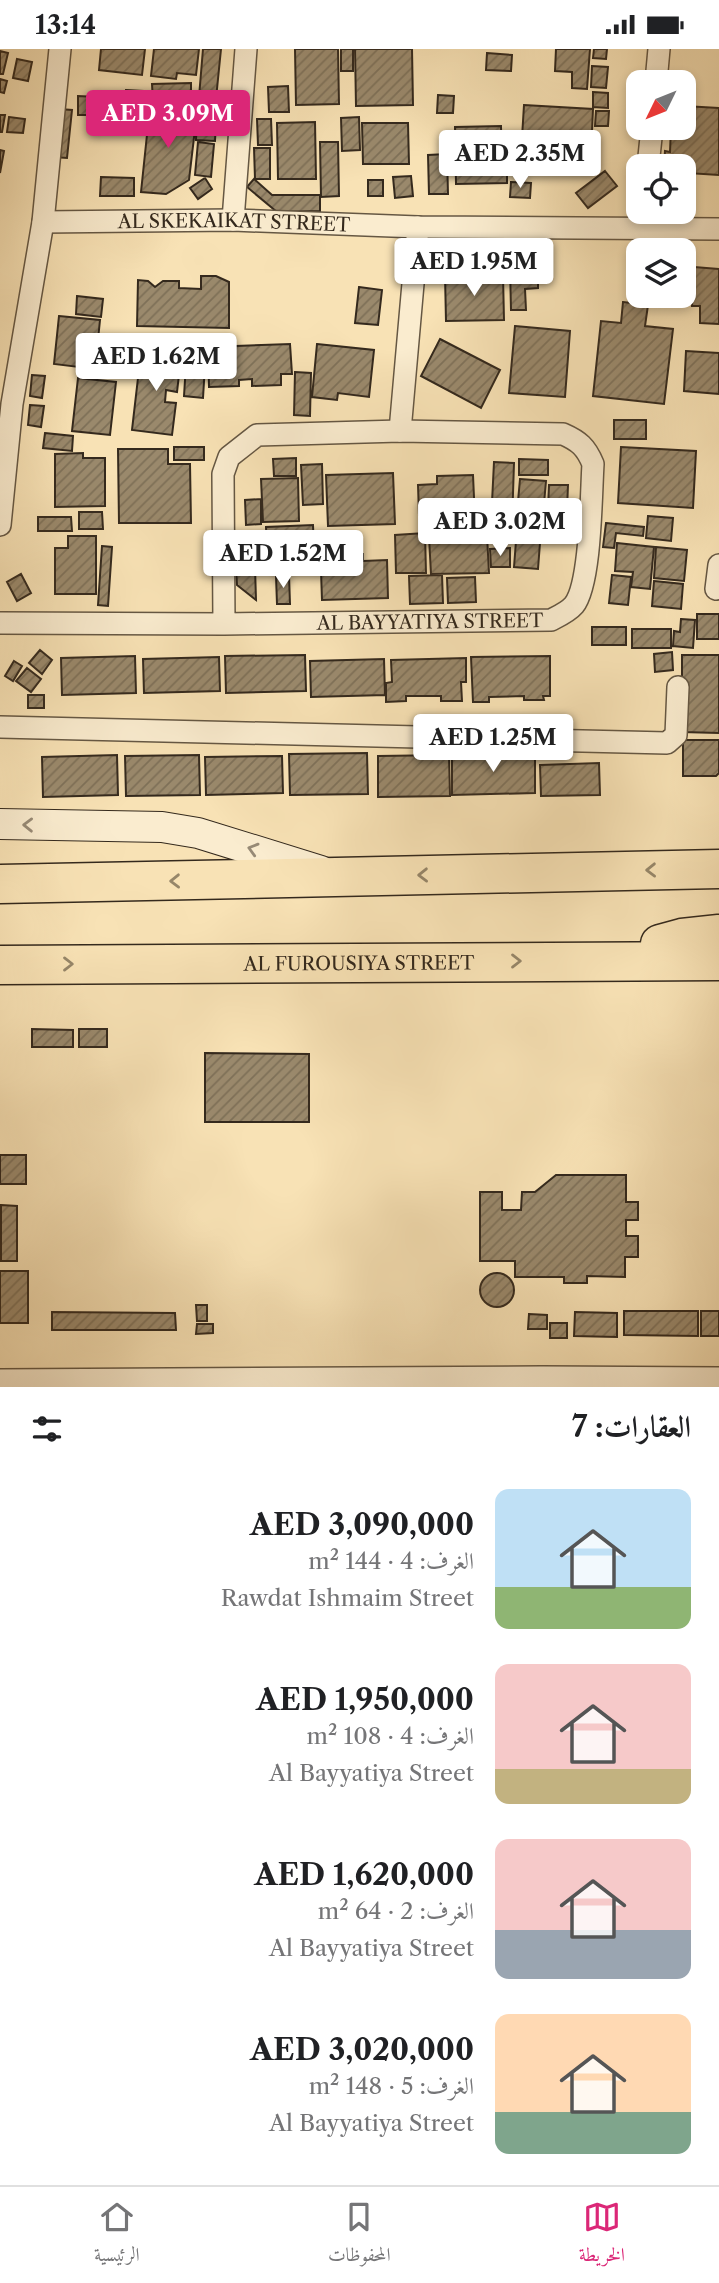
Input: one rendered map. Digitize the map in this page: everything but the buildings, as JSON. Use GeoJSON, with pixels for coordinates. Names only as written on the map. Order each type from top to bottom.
{"type":"FeatureCollection","features":[{"type":"Feature","properties":{"kind":"highway"},"geometry":{"type":"LineString","coordinates":[[0,884],[719,869]]}},
{"type":"Feature","properties":{"kind":"highway"},"geometry":{"type":"LineString","coordinates":[[620,960],[682,937],[719,934]]}},
{"type":"Feature","properties":{"kind":"highway","name":"AL FUROUSIYA STREET"},"geometry":{"type":"LineString","coordinates":[[0,965],[719,961]]}},
{"type":"Feature","properties":{"kind":"main road"},"geometry":{"type":"LineString","coordinates":[[0,824],[162,827],[198,833],[342,877]]}},
{"type":"Feature","properties":{"kind":"street"},"geometry":{"type":"LineString","coordinates":[[0,526],[6,403],[43,222],[60,49]]}},
{"type":"Feature","properties":{"kind":"street"},"geometry":{"type":"LineString","coordinates":[[233,220],[246,49]]}},
{"type":"Feature","properties":{"kind":"street"},"geometry":{"type":"LineString","coordinates":[[657,70],[659,49]]}},
{"type":"Feature","properties":{"kind":"street","name":"AL SKEKAIKAT STREET"},"geometry":{"type":"LineString","coordinates":[[43,222],[233,220],[418,227],[626,221]]}},
{"type":"Feature","properties":{"kind":"street","name":"AL SKEKAIKAT STREET"},"geometry":{"type":"LineString","coordinates":[[677,224],[719,229]]}},
{"type":"Feature","properties":{"kind":"street"},"geometry":{"type":"LineString","coordinates":[[400,431],[418,227]]}},
{"type":"Feature","properties":{"kind":"street","name":"AL BAYYATIYA STREET"},"geometry":{"type":"LineString","coordinates":[[0,623],[224,624],[551,620],[575,603],[585,574],[593,464],[588,452],[579,440],[563,434],[400,431],[257,435],[229,457],[223,474],[224,624]]}},
{"type":"Feature","properties":{"kind":"street"},"geometry":{"type":"LineString","coordinates":[[716,589],[719,565]]}},
{"type":"Feature","properties":{"kind":"street"},"geometry":{"type":"LineString","coordinates":[[0,727],[667,743],[676,735],[678,687]]}},
{"type":"Feature","properties":{"kind":"street"},"geometry":{"type":"LineString","coordinates":[[0,1380],[426,1383],[719,1378]]}}]}
